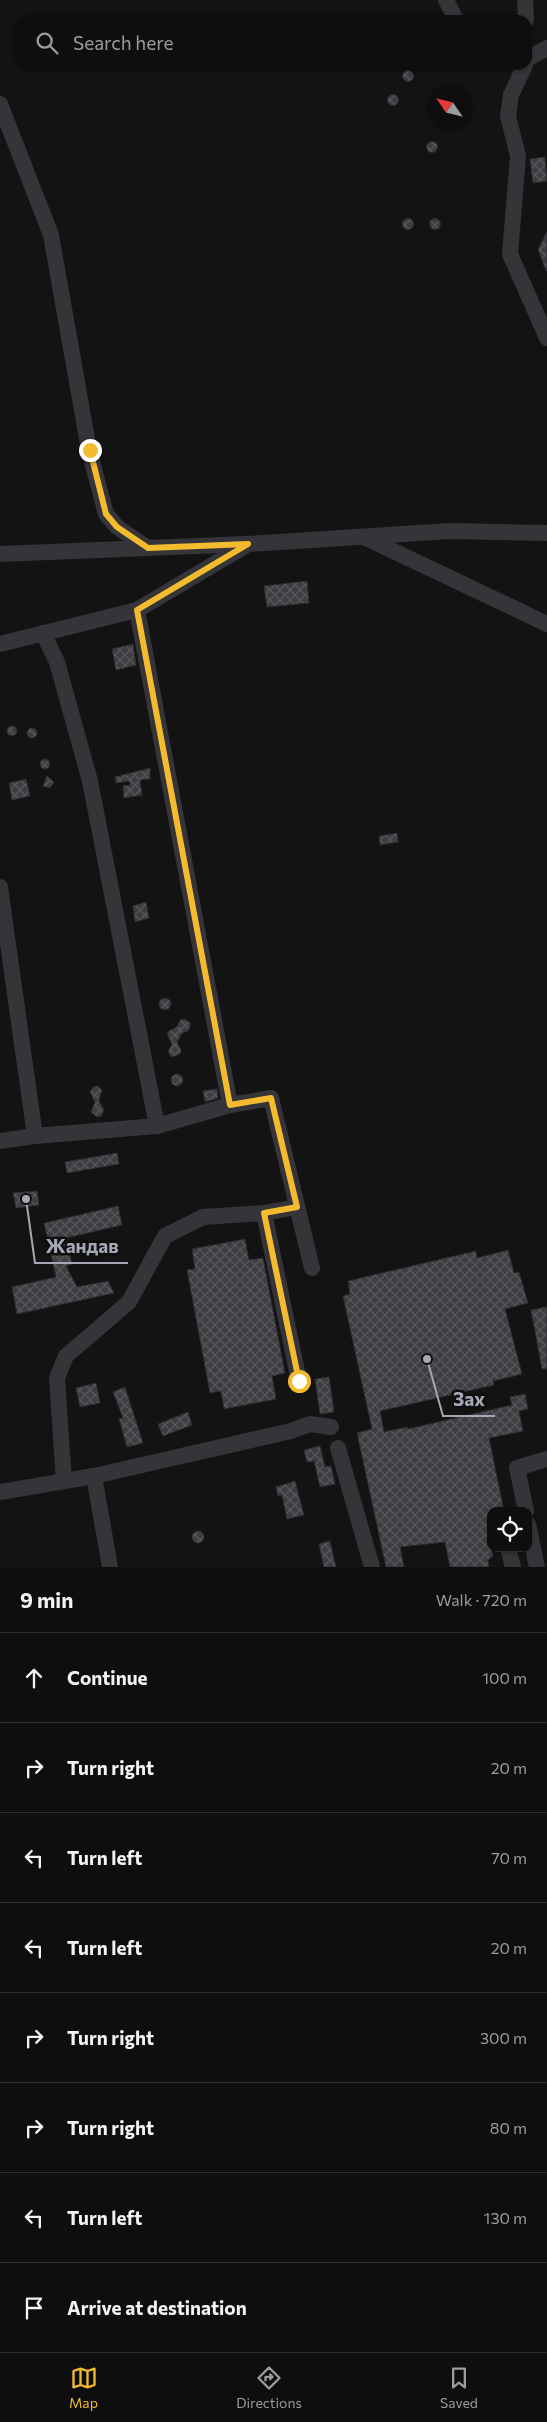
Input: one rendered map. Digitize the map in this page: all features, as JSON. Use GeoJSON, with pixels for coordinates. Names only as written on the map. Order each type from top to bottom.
{"type":"FeatureCollection","features":[{"type":"Feature","properties":{"kind":"street"},"geometry":{"type":"LineString","coordinates":[[446,0],[454,15]]}},
{"type":"Feature","properties":{"kind":"street"},"geometry":{"type":"LineString","coordinates":[[525,0],[526,15]]}},
{"type":"Feature","properties":{"kind":"street"},"geometry":{"type":"LineString","coordinates":[[532,57],[547,48]]}},
{"type":"Feature","properties":{"kind":"street"},"geometry":{"type":"LineString","coordinates":[[522,70],[510,95],[508,116],[518,156],[510,254],[547,338]]}},
{"type":"Feature","properties":{"kind":"street"},"geometry":{"type":"LineString","coordinates":[[0,104],[51,235],[90,450],[106,514],[117,527],[148,548]]}},
{"type":"Feature","properties":{"kind":"street"},"geometry":{"type":"LineString","coordinates":[[0,554],[248,544],[450,531],[547,533]]}},
{"type":"Feature","properties":{"kind":"street"},"geometry":{"type":"LineString","coordinates":[[363,537],[547,624]]}},
{"type":"Feature","properties":{"kind":"street"},"geometry":{"type":"LineString","coordinates":[[0,644],[137,610],[248,544]]}},
{"type":"Feature","properties":{"kind":"street"},"geometry":{"type":"LineString","coordinates":[[137,610],[230,1105]]}},
{"type":"Feature","properties":{"kind":"street"},"geometry":{"type":"LineString","coordinates":[[42,633],[57,662],[90,781],[158,1126]]}},
{"type":"Feature","properties":{"kind":"street"},"geometry":{"type":"LineString","coordinates":[[0,887],[35,1136]]}},
{"type":"Feature","properties":{"kind":"street"},"geometry":{"type":"LineString","coordinates":[[0,1141],[35,1136],[158,1126],[230,1105],[271,1098],[312,1268]]}},
{"type":"Feature","properties":{"kind":"street"},"geometry":{"type":"LineString","coordinates":[[64,1481],[57,1378],[66,1356],[129,1302],[165,1236],[203,1216],[264,1213],[297,1207]]}},
{"type":"Feature","properties":{"kind":"street"},"geometry":{"type":"LineString","coordinates":[[264,1213],[299,1381]]}},
{"type":"Feature","properties":{"kind":"street"},"geometry":{"type":"LineString","coordinates":[[0,1492],[94,1476],[291,1431],[310,1424],[331,1427]]}},
{"type":"Feature","properties":{"kind":"street"},"geometry":{"type":"LineString","coordinates":[[338,1448],[370,1565]]}},
{"type":"Feature","properties":{"kind":"street"},"geometry":{"type":"LineString","coordinates":[[525,1507],[517,1468],[547,1459]]}},
{"type":"Feature","properties":{"kind":"street"},"geometry":{"type":"LineString","coordinates":[[94,1476],[110,1567]]}},
{"type":"Feature","properties":{"kind":"street"},"geometry":{"type":"LineString","coordinates":[[532,1543],[537,1567]]}},
{"type":"Feature","properties":{"kind":"street"},"geometry":{"type":"LineString","coordinates":[[509,1552],[513,1567]]}},
{"type":"Feature","properties":{"kind":"building"},"geometry":{"type":"Polygon","coordinates":[[[406,71],[410,71],[413,76],[412,80],[406,81],[403,78],[403,74],[406,71]]]}},
{"type":"Feature","properties":{"kind":"building"},"geometry":{"type":"Polygon","coordinates":[[[391,95],[395,95],[398,100],[397,104],[391,105],[388,102],[388,98],[391,95]]]}},
{"type":"Feature","properties":{"kind":"building"},"geometry":{"type":"Polygon","coordinates":[[[430,142],[434,142],[437,147],[436,151],[430,152],[427,149],[427,145],[430,142]]]}},
{"type":"Feature","properties":{"kind":"building"},"geometry":{"type":"Polygon","coordinates":[[[545,157],[547,181],[533,183],[530,159],[545,157]]]}},
{"type":"Feature","properties":{"kind":"building"},"geometry":{"type":"Polygon","coordinates":[[[406,219],[410,219],[413,224],[412,228],[406,229],[403,226],[403,222],[406,219]]]}},
{"type":"Feature","properties":{"kind":"building"},"geometry":{"type":"Polygon","coordinates":[[[433,219],[437,219],[440,224],[439,228],[433,229],[430,226],[430,222],[433,219]]]}},
{"type":"Feature","properties":{"kind":"building"},"geometry":{"type":"Polygon","coordinates":[[[547,232],[547,270],[546,271],[538,249],[547,232]]]}},
{"type":"Feature","properties":{"kind":"building"},"geometry":{"type":"Polygon","coordinates":[[[307,581],[309,603],[267,607],[264,586],[307,581]]]}},
{"type":"Feature","properties":{"kind":"building"},"geometry":{"type":"Polygon","coordinates":[[[133,644],[136,665],[116,670],[112,649],[133,644]]]}},
{"type":"Feature","properties":{"kind":"building"},"geometry":{"type":"Polygon","coordinates":[[[10,726],[14,726],[17,731],[16,735],[10,736],[7,733],[7,729],[10,726]]]}},
{"type":"Feature","properties":{"kind":"building"},"geometry":{"type":"Polygon","coordinates":[[[30,728],[34,728],[37,733],[36,737],[30,738],[27,735],[27,731],[30,728]]]}},
{"type":"Feature","properties":{"kind":"building"},"geometry":{"type":"Polygon","coordinates":[[[43,759],[47,759],[50,764],[49,768],[43,769],[40,766],[40,762],[43,759]]]}},
{"type":"Feature","properties":{"kind":"building"},"geometry":{"type":"Polygon","coordinates":[[[150,768],[150,779],[140,780],[142,795],[124,798],[123,786],[130,785],[129,781],[116,783],[115,777],[150,768]]]}},
{"type":"Feature","properties":{"kind":"building"},"geometry":{"type":"Polygon","coordinates":[[[47,776],[54,782],[50,788],[43,786],[47,776]]]}},
{"type":"Feature","properties":{"kind":"building"},"geometry":{"type":"Polygon","coordinates":[[[26,779],[30,796],[12,800],[9,783],[26,779]]]}},
{"type":"Feature","properties":{"kind":"building"},"geometry":{"type":"Polygon","coordinates":[[[397,833],[398,842],[380,845],[379,836],[397,833]]]}},
{"type":"Feature","properties":{"kind":"building"},"geometry":{"type":"Polygon","coordinates":[[[146,902],[149,918],[135,922],[133,906],[146,902]]]}},
{"type":"Feature","properties":{"kind":"building"},"geometry":{"type":"Polygon","coordinates":[[[167,998],[170,999],[170,1009],[163,1010],[160,1009],[159,1002],[160,999],[167,998]]]}},
{"type":"Feature","properties":{"kind":"building"},"geometry":{"type":"Polygon","coordinates":[[[185,1019],[190,1023],[190,1027],[188,1031],[182,1033],[177,1042],[181,1050],[180,1054],[172,1057],[168,1052],[172,1044],[167,1034],[177,1027],[180,1020],[185,1019]]]}},
{"type":"Feature","properties":{"kind":"building"},"geometry":{"type":"Polygon","coordinates":[[[179,1074],[182,1075],[182,1085],[175,1086],[172,1085],[171,1078],[172,1075],[179,1074]]]}},
{"type":"Feature","properties":{"kind":"building"},"geometry":{"type":"Polygon","coordinates":[[[97,1086],[102,1090],[99,1101],[104,1110],[101,1116],[97,1117],[91,1112],[95,1102],[90,1092],[93,1087],[97,1086]]]}},
{"type":"Feature","properties":{"kind":"building"},"geometry":{"type":"Polygon","coordinates":[[[217,1089],[218,1098],[205,1102],[203,1091],[217,1089]]]}},
{"type":"Feature","properties":{"kind":"building"},"geometry":{"type":"Polygon","coordinates":[[[117,1153],[119,1164],[67,1173],[65,1162],[117,1153]]]}},
{"type":"Feature","properties":{"kind":"building"},"geometry":{"type":"Polygon","coordinates":[[[37,1191],[39,1205],[16,1208],[13,1193],[37,1191]]]}},
{"type":"Feature","properties":{"kind":"building"},"geometry":{"type":"Polygon","coordinates":[[[118,1206],[122,1225],[66,1238],[72,1264],[66,1266],[77,1287],[108,1281],[114,1293],[17,1314],[12,1287],[56,1277],[44,1223],[118,1206]]]}},
{"type":"Feature","properties":{"kind":"building"},"geometry":{"type":"Polygon","coordinates":[[[245,1239],[249,1260],[263,1258],[285,1373],[272,1376],[276,1399],[224,1409],[221,1391],[210,1393],[187,1270],[195,1269],[192,1249],[245,1239]]]}},
{"type":"Feature","properties":{"kind":"building"},"geometry":{"type":"Polygon","coordinates":[[[508,1250],[514,1273],[519,1272],[528,1303],[505,1309],[522,1374],[493,1381],[494,1385],[380,1411],[384,1432],[407,1427],[408,1429],[512,1405],[510,1397],[525,1394],[528,1409],[519,1411],[523,1431],[489,1438],[503,1507],[487,1507],[487,1552],[492,1552],[493,1556],[488,1560],[489,1567],[450,1567],[445,1542],[400,1547],[404,1567],[386,1567],[357,1433],[372,1429],[343,1296],[350,1294],[348,1281],[476,1251],[477,1258],[508,1250]]]}},
{"type":"Feature","properties":{"kind":"building"},"geometry":{"type":"Polygon","coordinates":[[[547,1307],[547,1369],[542,1369],[531,1310],[547,1307]]]}},
{"type":"Feature","properties":{"kind":"building"},"geometry":{"type":"Polygon","coordinates":[[[329,1377],[334,1412],[320,1414],[315,1379],[329,1377]]]}},
{"type":"Feature","properties":{"kind":"building"},"geometry":{"type":"Polygon","coordinates":[[[96,1383],[100,1403],[80,1407],[76,1388],[96,1383]]]}},
{"type":"Feature","properties":{"kind":"building"},"geometry":{"type":"Polygon","coordinates":[[[125,1387],[143,1443],[127,1447],[119,1419],[123,1418],[113,1392],[125,1387]]]}},
{"type":"Feature","properties":{"kind":"building"},"geometry":{"type":"Polygon","coordinates":[[[188,1412],[192,1425],[163,1436],[158,1424],[188,1412]]]}},
{"type":"Feature","properties":{"kind":"building"},"geometry":{"type":"Polygon","coordinates":[[[320,1446],[325,1467],[331,1466],[335,1484],[320,1487],[314,1461],[307,1462],[304,1450],[320,1446]]]}},
{"type":"Feature","properties":{"kind":"building"},"geometry":{"type":"Polygon","coordinates":[[[295,1481],[304,1515],[287,1519],[282,1495],[278,1496],[276,1487],[295,1481]]]}},
{"type":"Feature","properties":{"kind":"building"},"geometry":{"type":"Polygon","coordinates":[[[200,1531],[203,1532],[203,1542],[196,1543],[193,1542],[192,1535],[193,1532],[200,1531]]]}},
{"type":"Feature","properties":{"kind":"building"},"geometry":{"type":"Polygon","coordinates":[[[330,1541],[336,1567],[324,1567],[319,1544],[330,1541]]]}},
{"type":"Feature","properties":{"kind":"place","name":"Жандав"},"geometry":{"type":"Point","coordinates":[26,1199]}},
{"type":"Feature","properties":{"kind":"place","name":"Зах"},"geometry":{"type":"Point","coordinates":[427,1359]}},
{"type":"Feature","properties":{"kind":"route"},"geometry":{"type":"LineString","coordinates":[[90,450],[106,514],[117,527],[148,548],[248,544],[137,610],[230,1105],[271,1098],[297,1207],[264,1213],[299,1381]]}}]}
